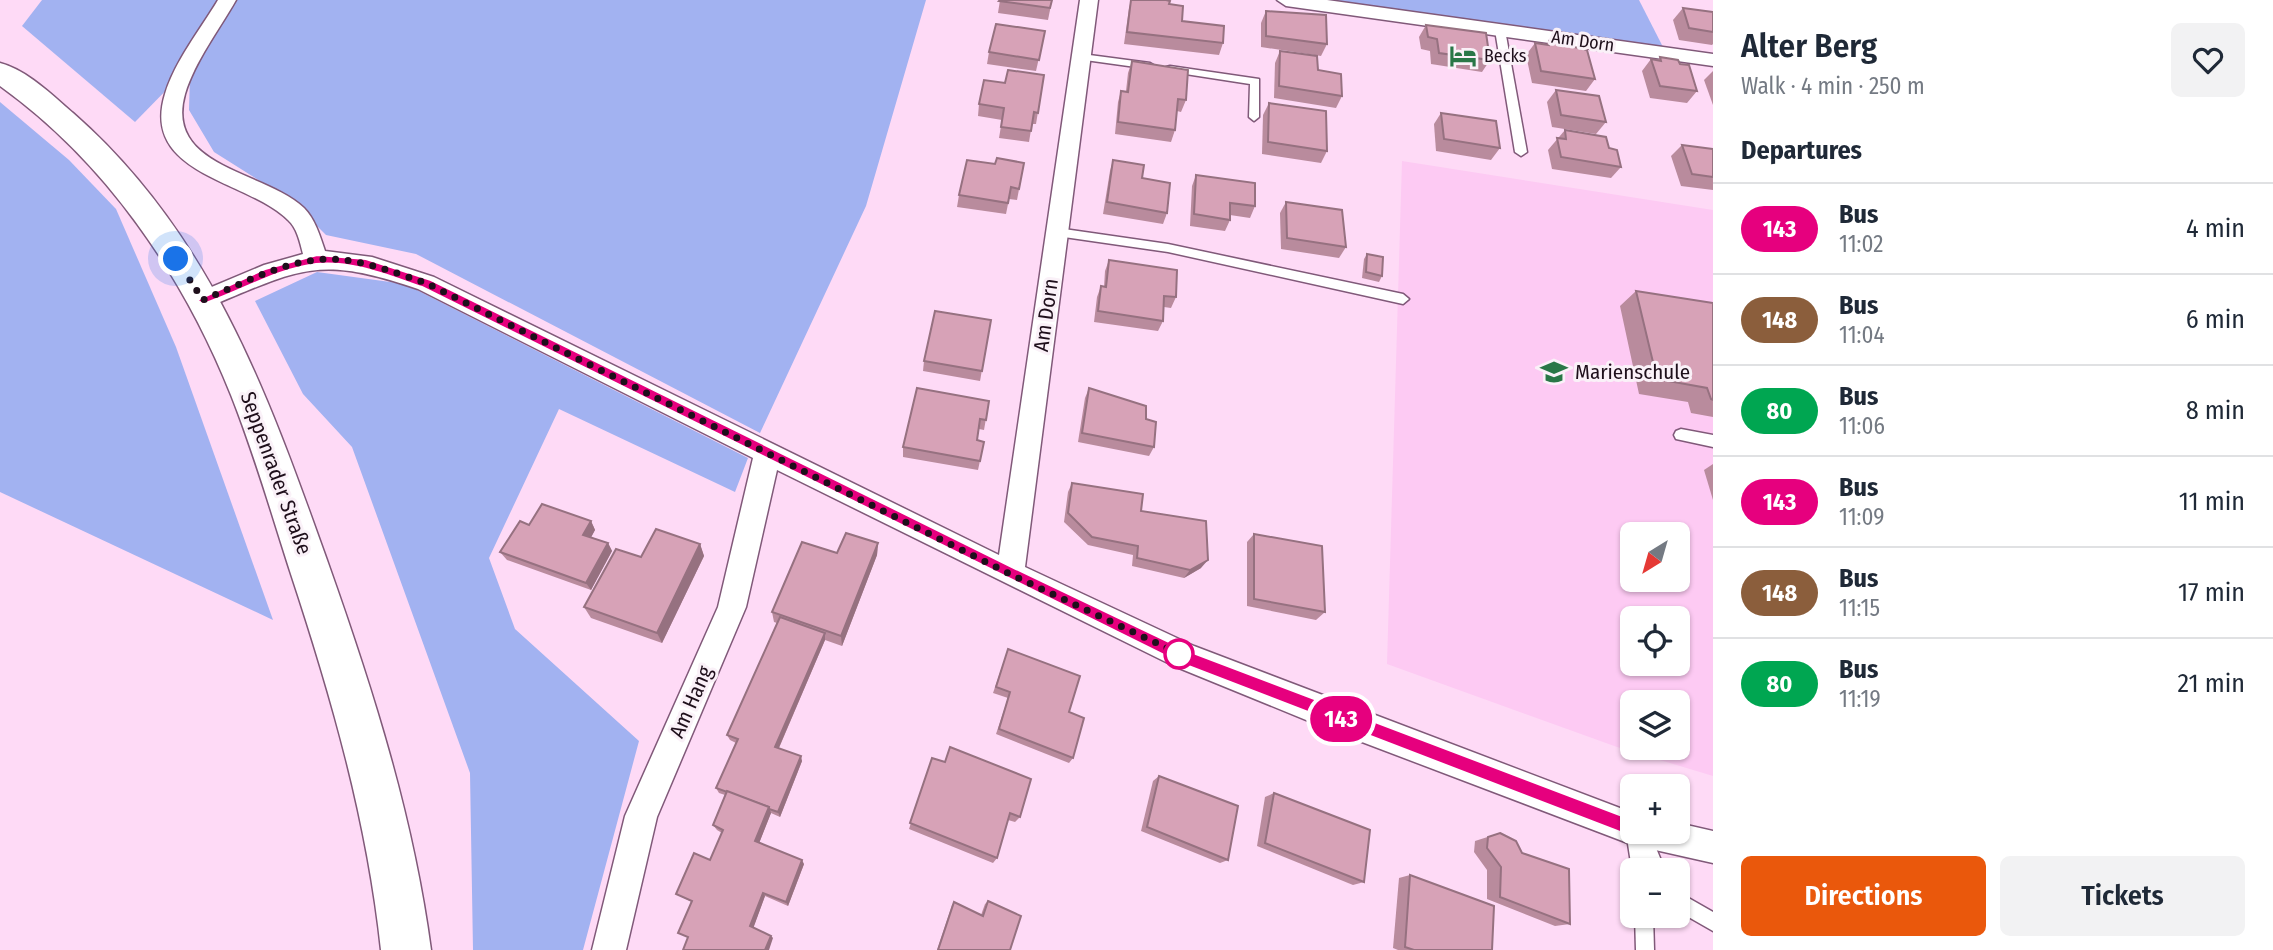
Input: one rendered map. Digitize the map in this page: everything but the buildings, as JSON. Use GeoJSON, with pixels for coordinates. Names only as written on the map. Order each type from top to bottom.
{"type":"FeatureCollection","features":[{"type":"Feature","properties":{"kind":"main road","name":"Seppenrader Straße"},"geometry":{"type":"LineString","coordinates":[[0,72],[94,149],[149,218],[203,300],[249,394],[347,674],[401,893],[406,950]]}},
{"type":"Feature","properties":{"kind":"street"},"geometry":{"type":"LineString","coordinates":[[227,0],[175,94],[170,117],[177,141],[198,161],[283,202],[297,214],[317,260]]}},
{"type":"Feature","properties":{"kind":"street","name":"Am Dorn"},"geometry":{"type":"LineString","coordinates":[[1010,574],[1089,0]]}},
{"type":"Feature","properties":{"kind":"street","name":"Am Dorn"},"geometry":{"type":"LineString","coordinates":[[1286,0],[1713,60]]}},
{"type":"Feature","properties":{"kind":"street"},"geometry":{"type":"LineString","coordinates":[[203,300],[270,272],[317,260],[366,264],[426,283],[1010,574],[1184,656],[1620,824]]}},
{"type":"Feature","properties":{"kind":"street","name":"Am Hang"},"geometry":{"type":"LineString","coordinates":[[609,950],[641,816],[732,607],[768,452]]}},
{"type":"Feature","properties":{"kind":"street"},"geometry":{"type":"LineString","coordinates":[[1690,842],[1713,847]]}},
{"type":"Feature","properties":{"kind":"lane"},"geometry":{"type":"LineString","coordinates":[[1500,30],[1521,152]]}},
{"type":"Feature","properties":{"kind":"lane"},"geometry":{"type":"LineString","coordinates":[[1082,57],[1255,81],[1254,117]]}},
{"type":"Feature","properties":{"kind":"lane"},"geometry":{"type":"LineString","coordinates":[[1057,232],[1168,248],[1404,299]]}},
{"type":"Feature","properties":{"kind":"lane"},"geometry":{"type":"LineString","coordinates":[[1681,435],[1713,442]]}},
{"type":"Feature","properties":{"kind":"lane"},"geometry":{"type":"LineString","coordinates":[[1690,908],[1713,922]]}},
{"type":"Feature","properties":{"kind":"lane"},"geometry":{"type":"LineString","coordinates":[[1644,928],[1645,950]]}},
{"type":"Feature","properties":{"kind":"shaded area"},"geometry":{"type":"Polygon","coordinates":[[[42,0],[223,0],[178,78],[135,122],[22,26],[42,0]]]}},
{"type":"Feature","properties":{"kind":"shaded area"},"geometry":{"type":"Polygon","coordinates":[[[230,0],[926,0],[866,206],[760,433],[416,254],[326,235],[293,202],[214,152],[189,110],[190,74],[230,0]]]}},
{"type":"Feature","properties":{"kind":"shaded area"},"geometry":{"type":"Polygon","coordinates":[[[1308,0],[1639,0],[1664,49],[1308,0]]]}},
{"type":"Feature","properties":{"kind":"shaded area"},"geometry":{"type":"Polygon","coordinates":[[[0,102],[69,160],[116,209],[176,347],[273,620],[0,492],[0,102]]]}},
{"type":"Feature","properties":{"kind":"shaded area","name":"Marienschule"},"geometry":{"type":"Polygon","coordinates":[[[1402,161],[1713,210],[1713,776],[1660,760],[1690,760],[1690,690],[1620,690],[1620,748],[1387,664],[1402,161]]]}},
{"type":"Feature","properties":{"kind":"shaded area"},"geometry":{"type":"Polygon","coordinates":[[[317,272],[405,284],[748,458],[735,492],[559,409],[489,558],[515,629],[639,741],[583,950],[473,950],[470,773],[352,447],[303,394],[255,301],[317,272]]]}},
{"type":"Feature","properties":{"kind":"bus line","name":"143"},"geometry":{"type":"LineString","coordinates":[[203,300],[270,272],[317,260],[366,264],[426,283],[1010,574],[1184,656],[1333,716],[1620,824]]}},
{"type":"Feature","properties":{"kind":"place","name":"Becks"},"geometry":{"type":"Point","coordinates":[1463,56]}},
{"type":"Feature","properties":{"kind":"place","name":"Marienschule"},"geometry":{"type":"Point","coordinates":[1554,372]}},
{"type":"Feature","properties":{"kind":"route"},"geometry":{"type":"LineString","coordinates":[[176,259],[203,300],[270,272],[317,260],[366,264],[426,283],[1010,574],[1184,656],[1179,654]]}}]}
